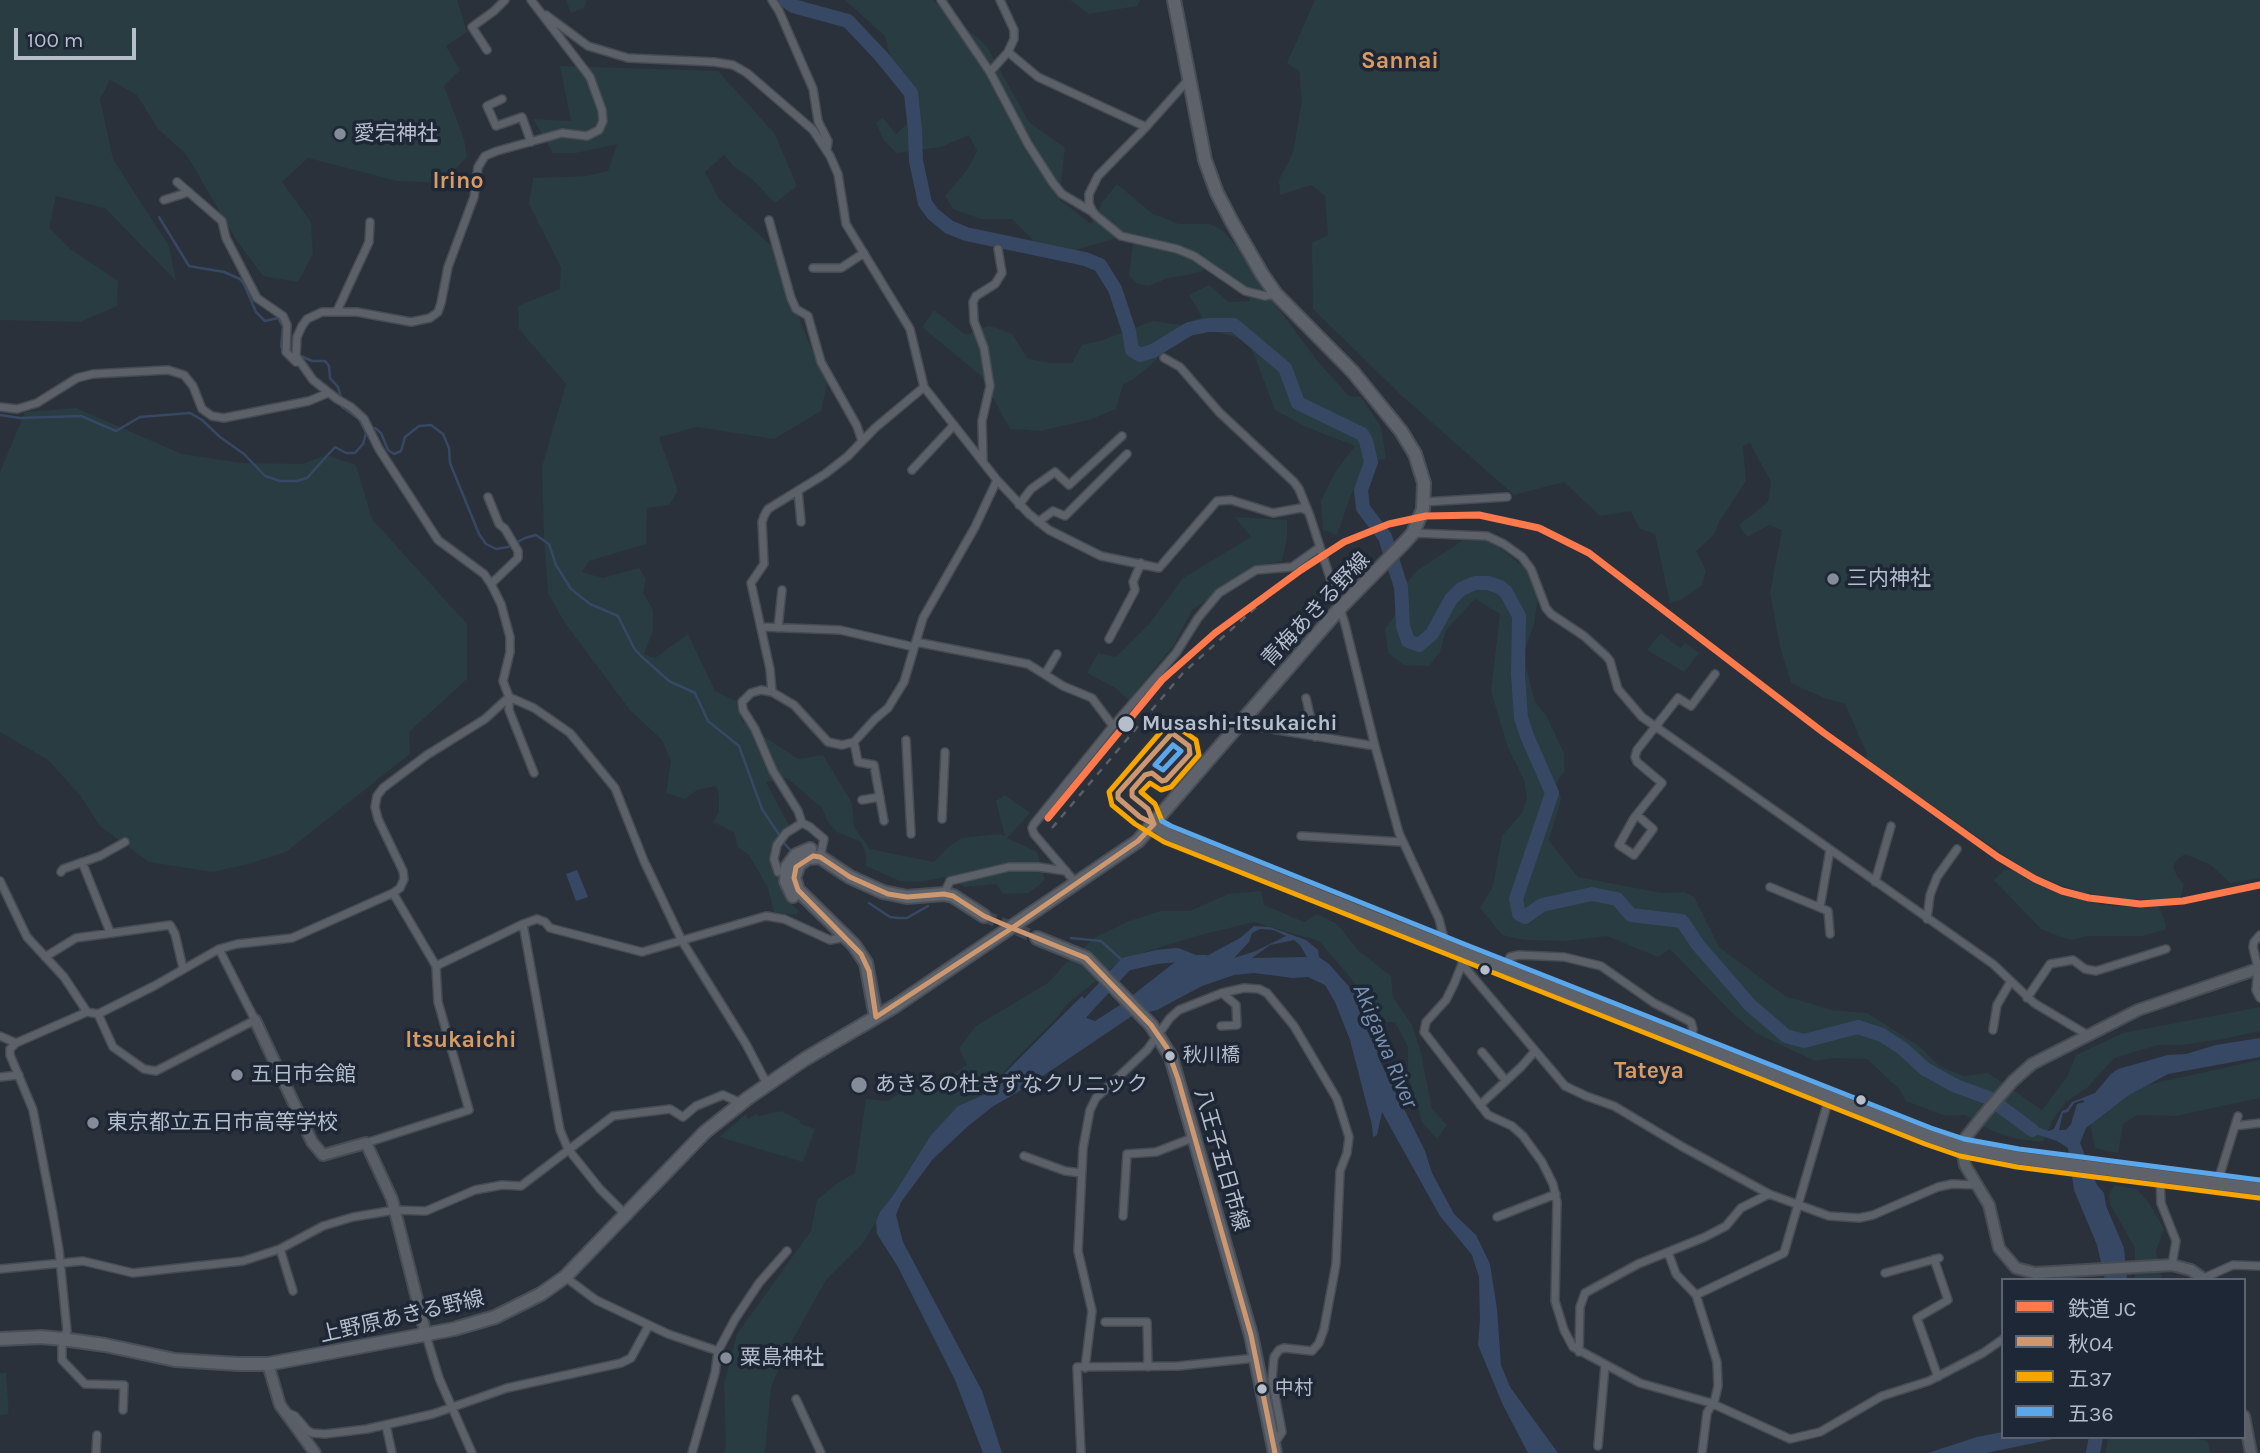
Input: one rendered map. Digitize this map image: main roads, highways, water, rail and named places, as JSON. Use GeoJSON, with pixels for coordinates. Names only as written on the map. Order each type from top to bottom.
{"type":"FeatureCollection","features":[{"type":"Feature","properties":{"kind":"main road","name":"青梅あきる野線"},"geometry":{"type":"LineString","coordinates":[[876,1017],[1138,841],[1340,608],[1413,533],[1423,509],[1424,483],[1420,468],[1401,431],[1353,372],[1276,294],[1217,193],[1205,160],[1174,0]]}},
{"type":"Feature","properties":{"kind":"main road"},"geometry":{"type":"LineString","coordinates":[[1154,824],[1167,834],[1446,947],[1461,958],[1504,970],[1915,1132],[1962,1147],[2018,1158],[2260,1189]]}},
{"type":"Feature","properties":{"kind":"main road"},"geometry":{"type":"LineString","coordinates":[[876,1017],[866,963],[861,954],[846,937],[797,900],[787,887],[785,876],[792,860],[805,850],[821,853],[871,887],[888,894],[907,897],[944,894],[953,896],[984,916]]}},
{"type":"Feature","properties":{"kind":"main road","name":"八王子五日市線"},"geometry":{"type":"LineString","coordinates":[[1037,938],[1077,953],[1095,966],[1155,1029],[1174,1066],[1256,1358],[1274,1449]]}},
{"type":"Feature","properties":{"kind":"main road","name":"上野原あきる野線"},"geometry":{"type":"LineString","coordinates":[[0,1339],[41,1337],[105,1345],[175,1360],[268,1364],[426,1335],[495,1317],[541,1294],[565,1278],[705,1132],[741,1103],[876,1017]]}},
{"type":"Feature","properties":{"kind":"water"},"geometry":{"type":"Polygon","coordinates":[[[577,870],[588,897],[576,901],[566,874],[577,870]]]}},
{"type":"Feature","properties":{"kind":"water"},"geometry":{"type":"Polygon","coordinates":[[[1254,926],[1270,927],[1306,940],[1318,950],[1319,957],[1329,964],[1367,1007],[1374,1026],[1378,1057],[1425,1151],[1432,1173],[1454,1214],[1476,1235],[1490,1264],[1501,1365],[1510,1387],[1558,1453],[1528,1453],[1503,1405],[1478,1345],[1479,1277],[1472,1255],[1440,1216],[1382,1112],[1377,1135],[1373,1137],[1350,1040],[1325,985],[1308,977],[1293,978],[1254,973],[1234,975],[1202,986],[1157,1010],[1132,1016],[992,1107],[967,1127],[933,1159],[901,1202],[896,1215],[903,1242],[982,1391],[1002,1453],[983,1453],[955,1380],[898,1267],[877,1234],[876,1222],[880,1212],[931,1135],[958,1106],[990,1092],[1000,1078],[1082,996],[1091,1007],[1086,1018],[1095,1021],[1175,962],[1203,958],[1240,938],[1254,926]],[[1260,929],[1252,933],[1249,942],[1234,958],[1256,951],[1286,936],[1274,930],[1260,929]],[[1294,940],[1270,945],[1252,958],[1307,957],[1294,940]]]}},
{"type":"Feature","properties":{"kind":"water"},"geometry":{"type":"Polygon","coordinates":[[[2260,1038],[2260,1057],[2168,1074],[2129,1095],[2086,1128],[2080,1143],[2097,1185],[2104,1193],[2106,1206],[2124,1248],[2127,1278],[2105,1278],[2097,1245],[2074,1190],[2068,1148],[2057,1141],[2026,1131],[2017,1120],[2049,1131],[2054,1129],[2062,1111],[2072,1102],[2095,1093],[2118,1069],[2168,1055],[2186,1054],[2216,1045],[2260,1038]],[[2082,1100],[2074,1103],[2068,1112],[2063,1113],[2059,1130],[2066,1130],[2071,1124],[2077,1104],[2085,1102],[2082,1100]]]}},
{"type":"Feature","properties":{"kind":"water"},"geometry":{"type":"Polygon","coordinates":[[[2001,1432],[2001,1439],[2053,1439],[1986,1453],[1928,1453],[2001,1432]]]}},
{"type":"Feature","properties":{"kind":"waterway"},"geometry":{"type":"LineString","coordinates":[[785,0],[793,6],[848,21],[911,93],[916,161],[925,203],[933,214],[949,227],[966,234],[1085,259],[1100,265],[1115,289],[1129,331],[1132,350],[1140,355],[1153,351],[1189,329],[1208,325],[1234,325],[1285,368],[1298,403],[1362,434],[1371,462],[1361,490],[1363,508],[1385,537],[1401,587],[1403,626],[1408,641],[1419,645],[1432,634],[1451,599],[1461,589],[1475,583],[1488,583],[1506,592],[1519,616],[1518,675],[1521,718],[1552,793],[1516,899],[1519,914],[1525,917],[1542,905],[1592,894],[1617,899],[1631,915],[1682,921],[1698,945],[1750,1005],[1786,1036],[1804,1041],[1858,1027],[1882,1035],[1902,1048],[1925,1069],[1956,1086],[1989,1098],[2032,1130]]}},
{"type":"Feature","properties":{"kind":"waterway"},"geometry":{"type":"LineString","coordinates":[[159,217],[189,266],[224,272],[240,279],[256,312],[265,321],[278,318],[283,327],[281,347],[312,361],[325,361],[329,366],[330,378],[338,387],[341,398]]}},
{"type":"Feature","properties":{"kind":"waterway"},"geometry":{"type":"LineString","coordinates":[[342,404],[342,407],[359,419],[366,433]]}},
{"type":"Feature","properties":{"kind":"waterway"},"geometry":{"type":"LineString","coordinates":[[0,415],[20,418],[81,416],[116,431],[140,417],[190,413],[244,454],[265,476],[280,481],[307,478],[335,447],[346,453],[355,453],[363,444],[366,433],[375,428],[381,433],[388,450],[394,454],[401,451],[405,437],[419,426],[431,425],[443,434],[449,448],[450,463],[479,534],[486,544],[496,549],[508,547],[536,535],[549,544],[556,565],[571,589],[590,604],[618,616],[641,656],[669,681],[695,693],[708,721],[739,746],[762,809],[780,836]]}},
{"type":"Feature","properties":{"kind":"waterway"},"geometry":{"type":"LineString","coordinates":[[783,842],[792,852]]}},
{"type":"Feature","properties":{"kind":"waterway"},"geometry":{"type":"LineString","coordinates":[[869,903],[890,917],[898,918],[907,918],[928,906]]}},
{"type":"Feature","properties":{"kind":"waterway"},"geometry":{"type":"LineString","coordinates":[[1071,938],[1101,941],[1126,964]]}},
{"type":"Feature","properties":{"kind":"waterway","name":"Akigawa River"},"geometry":{"type":"LineString","coordinates":[[1076,1018],[1126,964],[1177,955],[1195,962],[1205,962]]}},
{"type":"Feature","properties":{"kind":"waterway"},"geometry":{"type":"LineString","coordinates":[[2093,1453],[2096,1439]]}},
{"type":"Feature","properties":{"kind":"tunnel"},"geometry":{"type":"LineString","coordinates":[[984,916],[1037,938]]}},
{"type":"Feature","properties":{"kind":"railway"},"geometry":{"type":"LineString","coordinates":[[1052,828],[1183,673],[1283,583]]}},
{"type":"Feature","properties":{"kind":"rail line","name":"JC"},"geometry":{"type":"LineString","coordinates":[[1048,818],[1162,680],[1215,633],[1301,570],[1344,542],[1389,524],[1426,516],[1479,515],[1539,528],[1589,553],[1824,733],[1998,857],[2035,879],[2062,891],[2089,898],[2140,904],[2183,901],[2260,885]]}},
{"type":"Feature","properties":{"kind":"place","name":"愛宕神社"},"geometry":{"type":"Point","coordinates":[340,134]}},
{"type":"Feature","properties":{"kind":"place","name":"三内神社"},"geometry":{"type":"Point","coordinates":[1833,579]}},
{"type":"Feature","properties":{"kind":"place","name":"Musashi-Itsukaichi"},"geometry":{"type":"Point","coordinates":[1126,724]}},
{"type":"Feature","properties":{"kind":"place","name":"秋川橋"},"geometry":{"type":"Point","coordinates":[1170,1056]}},
{"type":"Feature","properties":{"kind":"place","name":"五日市会館"},"geometry":{"type":"Point","coordinates":[237,1075]}},
{"type":"Feature","properties":{"kind":"place","name":"あきるの杜きずなクリニック"},"geometry":{"type":"Point","coordinates":[859,1085]}},
{"type":"Feature","properties":{"kind":"place","name":"東京都立五日市高等学校"},"geometry":{"type":"Point","coordinates":[93,1123]}},
{"type":"Feature","properties":{"kind":"place","name":"粟島神社"},"geometry":{"type":"Point","coordinates":[726,1358]}},
{"type":"Feature","properties":{"kind":"place","name":"中村"},"geometry":{"type":"Point","coordinates":[1262,1389]}},
{"type":"Feature","properties":{"kind":"district","name":"Sannai"},"geometry":{"type":"Point","coordinates":[1400,61]}},
{"type":"Feature","properties":{"kind":"district","name":"Irino"},"geometry":{"type":"Point","coordinates":[458,181]}},
{"type":"Feature","properties":{"kind":"district","name":"Itsukaichi"},"geometry":{"type":"Point","coordinates":[461,1040]}},
{"type":"Feature","properties":{"kind":"district","name":"Tateya"},"geometry":{"type":"Point","coordinates":[1649,1071]}}]}
